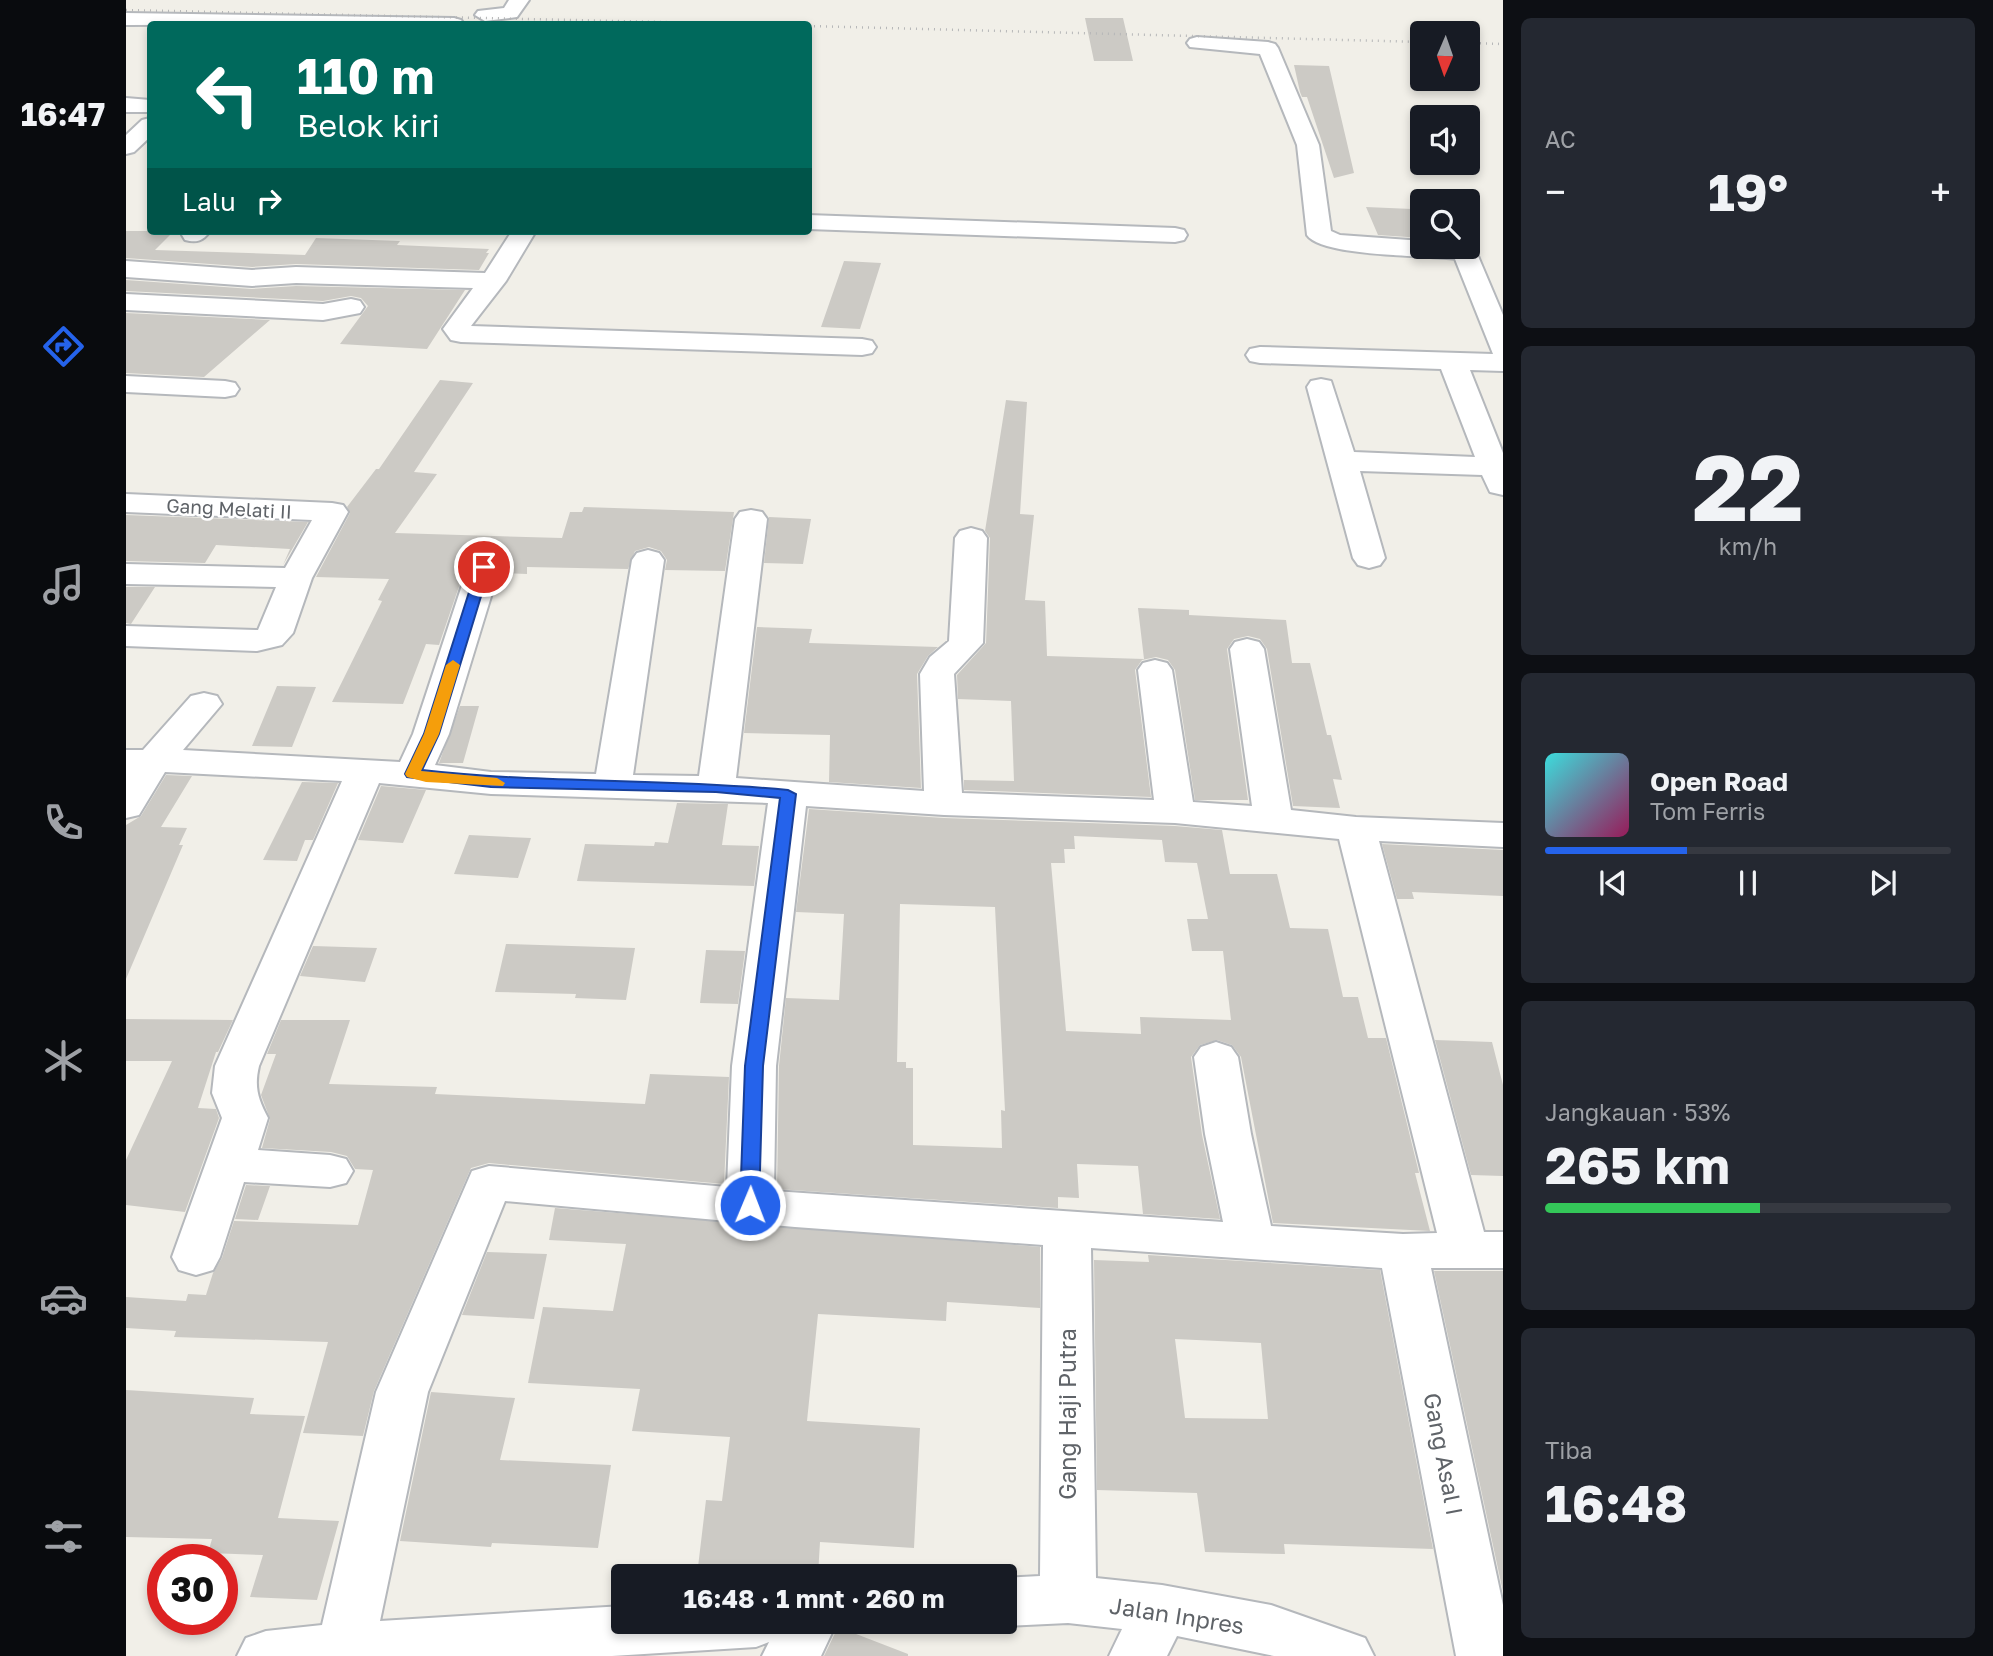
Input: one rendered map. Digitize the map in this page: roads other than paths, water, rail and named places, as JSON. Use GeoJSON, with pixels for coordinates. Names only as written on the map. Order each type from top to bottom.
{"type":"FeatureCollection","features":[{"type":"Feature","properties":{"kind":"street"},"geometry":{"type":"LineString","coordinates":[[485,15],[510,13],[519,0]]}},
{"type":"Feature","properties":{"kind":"street"},"geometry":{"type":"LineString","coordinates":[[126,1],[294,3]]}},
{"type":"Feature","properties":{"kind":"street"},"geometry":{"type":"LineString","coordinates":[[270,21],[294,3]]}},
{"type":"Feature","properties":{"kind":"street"},"geometry":{"type":"LineString","coordinates":[[126,19],[196,21]]}},
{"type":"Feature","properties":{"kind":"street"},"geometry":{"type":"LineString","coordinates":[[1197,43],[1268,47],[1308,145],[1319,235],[1335,242],[1466,254],[1503,349]]}},
{"type":"Feature","properties":{"kind":"street"},"geometry":{"type":"LineString","coordinates":[[126,105],[147,106]]}},
{"type":"Feature","properties":{"kind":"street"},"geometry":{"type":"LineString","coordinates":[[126,146],[147,128]]}},
{"type":"Feature","properties":{"kind":"street"},"geometry":{"type":"LineString","coordinates":[[812,222],[1175,235]]}},
{"type":"Feature","properties":{"kind":"street"},"geometry":{"type":"LineString","coordinates":[[522,235],[493,281],[460,321],[456,329],[461,334],[862,347]]}},
{"type":"Feature","properties":{"kind":"street"},"geometry":{"type":"LineString","coordinates":[[126,269],[252,278],[296,275],[493,281]]}},
{"type":"Feature","properties":{"kind":"street"},"geometry":{"type":"LineString","coordinates":[[126,302],[323,312],[351,307]]}},
{"type":"Feature","properties":{"kind":"street"},"geometry":{"type":"LineString","coordinates":[[1260,355],[1503,363]]}},
{"type":"Feature","properties":{"kind":"street"},"geometry":{"type":"LineString","coordinates":[[1342,461],[1500,474],[1451,362]]}},
{"type":"Feature","properties":{"kind":"street"},"geometry":{"type":"LineString","coordinates":[[126,384],[225,389]]}},
{"type":"Feature","properties":{"kind":"street"},"geometry":{"type":"LineString","coordinates":[[1321,387],[1369,558]]}},
{"type":"Feature","properties":{"kind":"street","name":"Gang Melati II"},"geometry":{"type":"LineString","coordinates":[[126,503],[332,512],[296,578]]}},
{"type":"Feature","properties":{"kind":"street"},"geometry":{"type":"LineString","coordinates":[[716,788],[751,519]]}},
{"type":"Feature","properties":{"kind":"street"},"geometry":{"type":"LineString","coordinates":[[944,804],[937,674],[944,660],[959,652],[966,643],[971,538]]}},
{"type":"Feature","properties":{"kind":"street"},"geometry":{"type":"LineString","coordinates":[[613,786],[649,560]]}},
{"type":"Feature","properties":{"kind":"street"},"geometry":{"type":"LineString","coordinates":[[413,774],[431,734],[484,567]]}},
{"type":"Feature","properties":{"kind":"street"},"geometry":{"type":"LineString","coordinates":[[126,574],[296,578],[276,632],[270,638],[257,642],[126,636]]}},
{"type":"Feature","properties":{"kind":"street"},"geometry":{"type":"LineString","coordinates":[[1247,649],[1272,819]]}},
{"type":"Feature","properties":{"kind":"street"},"geometry":{"type":"LineString","coordinates":[[1155,670],[1175,812]]}},
{"type":"Feature","properties":{"kind":"street"},"geometry":{"type":"LineString","coordinates":[[126,807],[139,761],[204,704]]}},
{"type":"Feature","properties":{"kind":"street"},"geometry":{"type":"LineString","coordinates":[[139,761],[198,761],[413,774],[491,783],[716,788],[944,804],[1175,812],[1272,819],[1356,830],[1503,835]]}},
{"type":"Feature","properties":{"kind":"street"},"geometry":{"type":"LineString","coordinates":[[197,1257],[245,1118],[233,1096],[237,1066],[365,772]]}},
{"type":"Feature","properties":{"kind":"street"},"geometry":{"type":"LineString","coordinates":[[750,1205],[754,1066],[788,794]]}},
{"type":"Feature","properties":{"kind":"street"},"geometry":{"type":"LineString","coordinates":[[345,1648],[402,1392],[488,1183],[1251,1242],[1404,1252],[1484,1250],[1356,830]]}},
{"type":"Feature","properties":{"kind":"street"},"geometry":{"type":"LineString","coordinates":[[1216,1057],[1228,1134],[1251,1242]]}},
{"type":"Feature","properties":{"kind":"street"},"geometry":{"type":"LineString","coordinates":[[227,1165],[330,1171]]}},
{"type":"Feature","properties":{"kind":"street","name":"Gang Haji Putra"},"geometry":{"type":"LineString","coordinates":[[1067,1229],[1068,1599]]}},
{"type":"Feature","properties":{"kind":"street","name":"Gang Asal I"},"geometry":{"type":"LineString","coordinates":[[1404,1252],[1485,1656]]}},
{"type":"Feature","properties":{"kind":"street","name":"Jalan Inpres"},"geometry":{"type":"LineString","coordinates":[[1017,1601],[1068,1599],[1150,1632],[1271,1630],[1345,1656]]}},
{"type":"Feature","properties":{"kind":"street"},"geometry":{"type":"LineString","coordinates":[[266,1656],[345,1648],[611,1631]]}},
{"type":"Feature","properties":{"kind":"street"},"geometry":{"type":"LineString","coordinates":[[791,1656],[803,1634]]}},
{"type":"Feature","properties":{"kind":"railway"},"geometry":{"type":"LineString","coordinates":[[126,10],[616,21]]}},
{"type":"Feature","properties":{"kind":"railway"},"geometry":{"type":"LineString","coordinates":[[812,26],[1410,42]]}},
{"type":"Feature","properties":{"kind":"railway"},"geometry":{"type":"LineString","coordinates":[[1480,43],[1503,44]]}}]}
